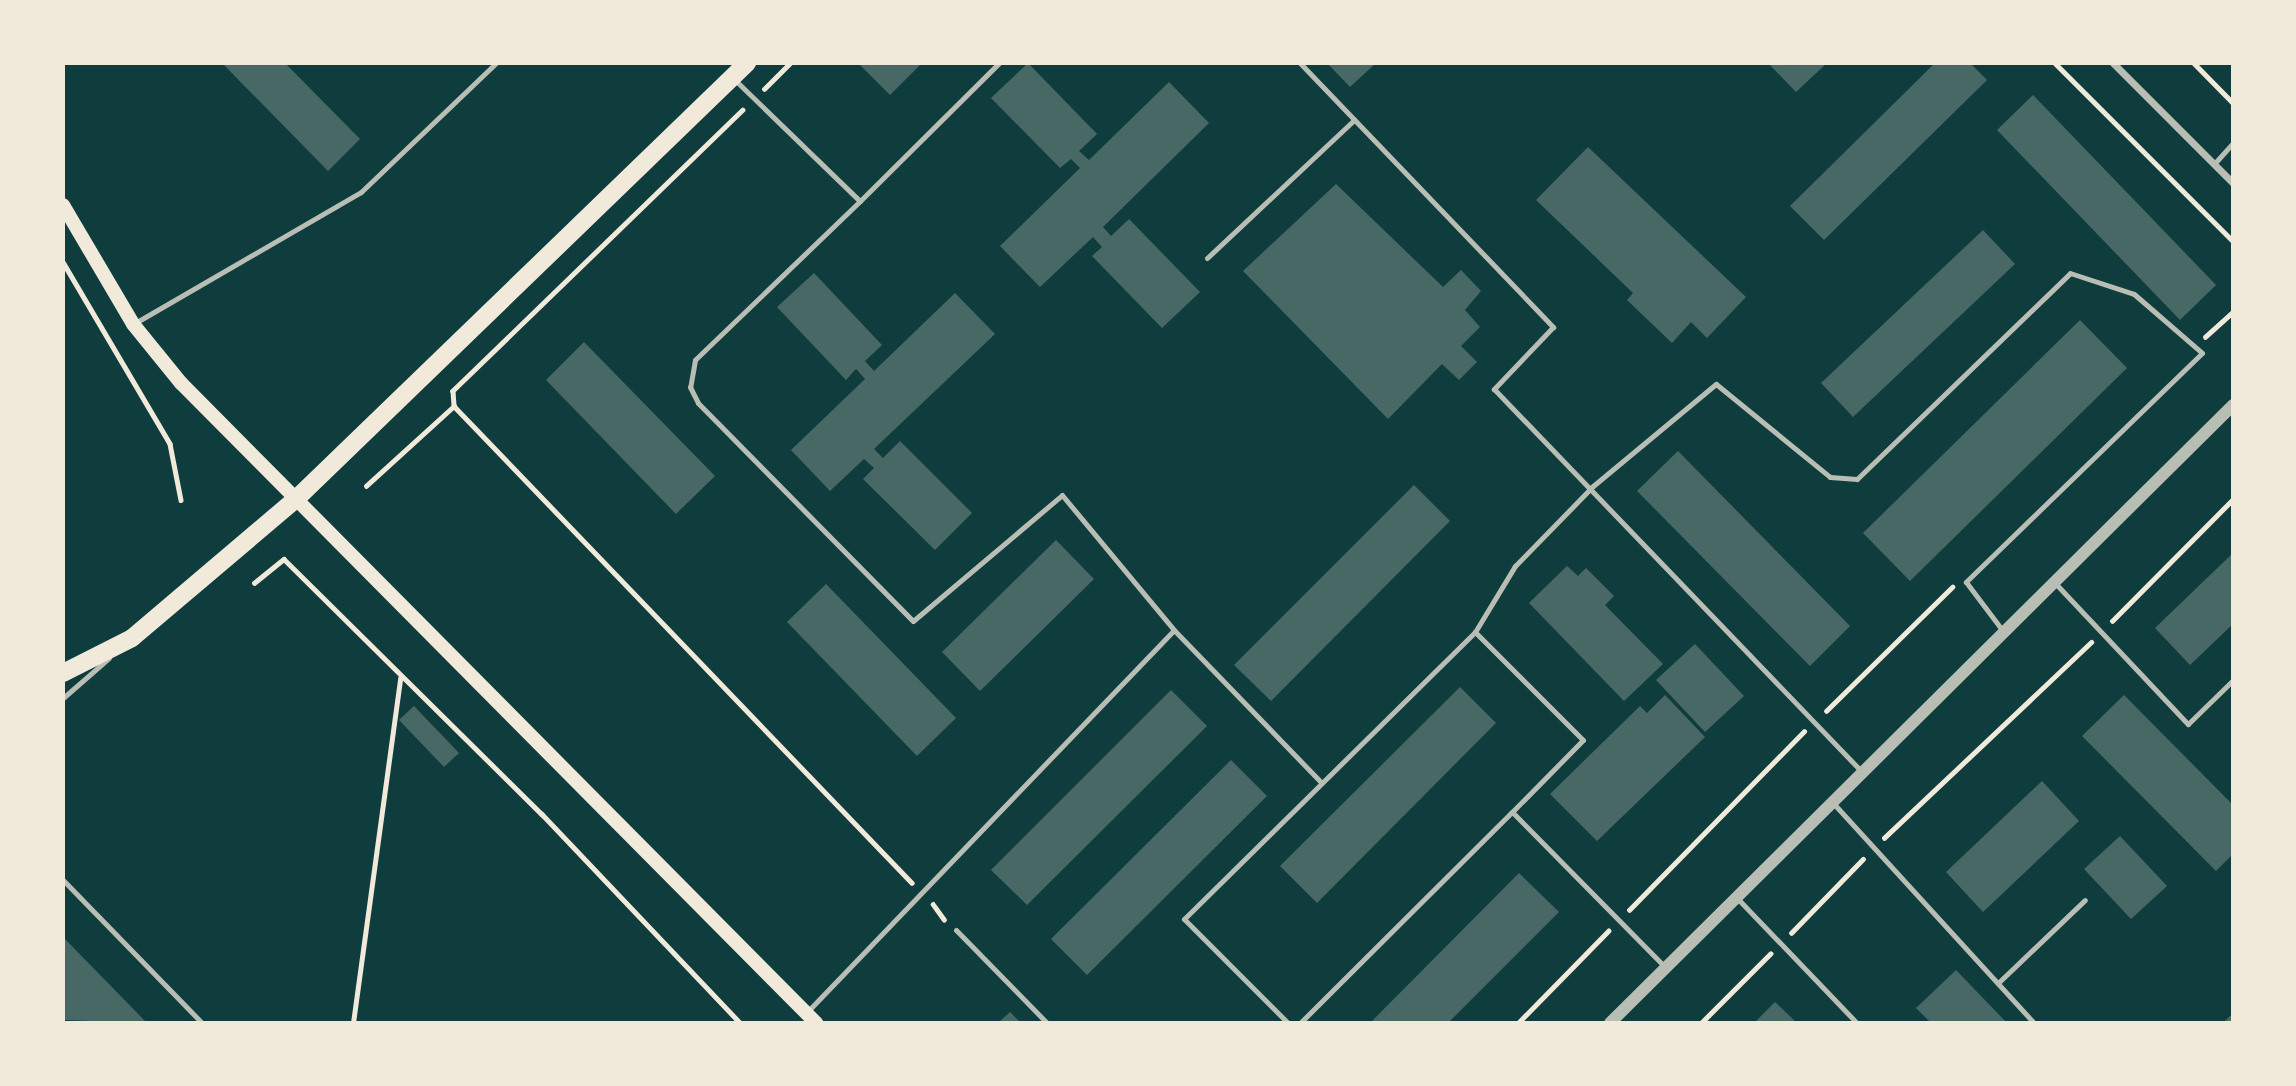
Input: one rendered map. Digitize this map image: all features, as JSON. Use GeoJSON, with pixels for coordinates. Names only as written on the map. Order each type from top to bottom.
{"type":"FeatureCollection","features":[{"type":"Feature","properties":{"kind":"main road"},"geometry":{"type":"LineString","coordinates":[[63,673],[132,638],[295,500],[747,63]]}},
{"type":"Feature","properties":{"kind":"main road"},"geometry":{"type":"LineString","coordinates":[[63,205],[133,324],[295,500],[811,1018]]}},
{"type":"Feature","properties":{"kind":"street"},"geometry":{"type":"LineString","coordinates":[[2113,63],[2233,183]]}},
{"type":"Feature","properties":{"kind":"street"},"geometry":{"type":"LineString","coordinates":[[1610,1023],[1834,804],[2233,405]]}},
{"type":"Feature","properties":{"kind":"lane"},"geometry":{"type":"LineString","coordinates":[[133,324],[361,192],[496,63]]}},
{"type":"Feature","properties":{"kind":"lane"},"geometry":{"type":"LineString","coordinates":[[999,63],[695,360],[690,387],[698,403],[913,621],[1062,495],[1174,630],[1320,781]]}},
{"type":"Feature","properties":{"kind":"lane"},"geometry":{"type":"LineString","coordinates":[[1300,63],[1553,327],[1494,389],[1593,486],[1863,773]]}},
{"type":"Feature","properties":{"kind":"lane"},"geometry":{"type":"LineString","coordinates":[[732,78],[860,201]]}},
{"type":"Feature","properties":{"kind":"lane"},"geometry":{"type":"LineString","coordinates":[[1207,258],[1354,120]]}},
{"type":"Feature","properties":{"kind":"lane"},"geometry":{"type":"LineString","coordinates":[[2214,164],[2233,143]]}},
{"type":"Feature","properties":{"kind":"lane"},"geometry":{"type":"LineString","coordinates":[[1288,1023],[1184,919],[1320,781],[1475,632],[1515,566],[1593,486],[1716,384],[1830,477],[1857,479],[2070,272],[2134,294],[2202,353],[1966,582],[2005,633]]}},
{"type":"Feature","properties":{"kind":"lane"},"geometry":{"type":"LineString","coordinates":[[2055,583],[2188,724],[2233,680]]}},
{"type":"Feature","properties":{"kind":"lane"},"geometry":{"type":"LineString","coordinates":[[811,1018],[1174,630]]}},
{"type":"Feature","properties":{"kind":"lane"},"geometry":{"type":"LineString","coordinates":[[1300,1023],[1583,740],[1475,632]]}},
{"type":"Feature","properties":{"kind":"lane"},"geometry":{"type":"LineString","coordinates":[[63,698],[132,638]]}},
{"type":"Feature","properties":{"kind":"lane"},"geometry":{"type":"LineString","coordinates":[[1834,804],[1876,845],[2034,1023]]}},
{"type":"Feature","properties":{"kind":"lane"},"geometry":{"type":"LineString","coordinates":[[1512,813],[1666,968]]}},
{"type":"Feature","properties":{"kind":"lane"},"geometry":{"type":"LineString","coordinates":[[63,880],[202,1023]]}},
{"type":"Feature","properties":{"kind":"lane"},"geometry":{"type":"LineString","coordinates":[[1737,898],[1857,1023]]}},
{"type":"Feature","properties":{"kind":"lane"},"geometry":{"type":"LineString","coordinates":[[1998,983],[2085,900]]}},
{"type":"Feature","properties":{"kind":"lane"},"geometry":{"type":"LineString","coordinates":[[956,930],[1047,1023]]}},
{"type":"Feature","properties":{"kind":"path"},"geometry":{"type":"LineString","coordinates":[[790,63],[453,391],[454,405],[944,916],[945,927]]}},
{"type":"Feature","properties":{"kind":"path"},"geometry":{"type":"LineString","coordinates":[[2055,63],[2233,241]]}},
{"type":"Feature","properties":{"kind":"path"},"geometry":{"type":"LineString","coordinates":[[2194,63],[2233,103]]}},
{"type":"Feature","properties":{"kind":"path"},"geometry":{"type":"LineString","coordinates":[[63,262],[170,444],[181,500]]}},
{"type":"Feature","properties":{"kind":"path"},"geometry":{"type":"LineString","coordinates":[[2195,346],[2233,312]]}},
{"type":"Feature","properties":{"kind":"path"},"geometry":{"type":"LineString","coordinates":[[366,485],[454,405]]}},
{"type":"Feature","properties":{"kind":"path"},"geometry":{"type":"LineString","coordinates":[[1701,1023],[1876,845],[2101,632],[2233,499]]}},
{"type":"Feature","properties":{"kind":"path"},"geometry":{"type":"LineString","coordinates":[[254,583],[284,559],[400,677],[542,814],[740,1023]]}},
{"type":"Feature","properties":{"kind":"path"},"geometry":{"type":"LineString","coordinates":[[1518,1023],[1815,720],[1963,576]]}},
{"type":"Feature","properties":{"kind":"path"},"geometry":{"type":"LineString","coordinates":[[353,1023],[400,677]]}},
{"type":"Feature","properties":{"kind":"building"},"geometry":{"type":"Polygon","coordinates":[[[222,63],[285,63],[360,139],[328,171],[222,63]]]}},
{"type":"Feature","properties":{"kind":"building"},"geometry":{"type":"Polygon","coordinates":[[[858,63],[922,63],[890,95],[858,63]]]}},
{"type":"Feature","properties":{"kind":"building"},"geometry":{"type":"Polygon","coordinates":[[[1028,63],[1097,134],[1079,151],[1089,160],[1169,82],[1209,123],[1103,227],[1111,236],[1129,219],[1200,292],[1162,328],[1092,256],[1102,247],[1093,237],[1040,287],[1000,246],[1080,168],[1071,159],[1060,168],[991,98],[1028,63]]]}},
{"type":"Feature","properties":{"kind":"building"},"geometry":{"type":"Polygon","coordinates":[[[1327,63],[1376,63],[1350,87],[1327,63]]]}},
{"type":"Feature","properties":{"kind":"building"},"geometry":{"type":"Polygon","coordinates":[[[1768,63],[1827,63],[1796,92],[1768,63]]]}},
{"type":"Feature","properties":{"kind":"building"},"geometry":{"type":"Polygon","coordinates":[[[1935,63],[1970,63],[1987,80],[1824,240],[1790,206],[1935,63]]]}},
{"type":"Feature","properties":{"kind":"building"},"geometry":{"type":"Polygon","coordinates":[[[2033,95],[2216,285],[2180,320],[1997,130],[2033,95]]]}},
{"type":"Feature","properties":{"kind":"building"},"geometry":{"type":"Polygon","coordinates":[[[1588,147],[1746,297],[1707,338],[1691,322],[1672,343],[1627,300],[1633,293],[1536,200],[1588,147]]]}},
{"type":"Feature","properties":{"kind":"building"},"geometry":{"type":"Polygon","coordinates":[[[1336,184],[1443,287],[1461,270],[1481,291],[1465,310],[1480,327],[1461,346],[1477,362],[1459,380],[1442,364],[1388,419],[1243,271],[1336,184]]]}},
{"type":"Feature","properties":{"kind":"building"},"geometry":{"type":"Polygon","coordinates":[[[1983,230],[2015,264],[1853,417],[1821,383],[1983,230]]]}},
{"type":"Feature","properties":{"kind":"building"},"geometry":{"type":"Polygon","coordinates":[[[814,273],[882,345],[865,361],[874,371],[955,293],[995,334],[874,449],[883,458],[900,441],[972,513],[935,550],[863,479],[874,468],[864,459],[830,491],[791,450],[865,379],[856,369],[846,380],[777,307],[814,273]]]}},
{"type":"Feature","properties":{"kind":"building"},"geometry":{"type":"Polygon","coordinates":[[[2080,320],[2127,368],[1910,581],[1863,533],[2080,320]]]}},
{"type":"Feature","properties":{"kind":"building"},"geometry":{"type":"Polygon","coordinates":[[[584,342],[715,476],[676,514],[546,380],[584,342]]]}},
{"type":"Feature","properties":{"kind":"building"},"geometry":{"type":"Polygon","coordinates":[[[1678,451],[1850,626],[1810,666],[1637,491],[1678,451]]]}},
{"type":"Feature","properties":{"kind":"building"},"geometry":{"type":"Polygon","coordinates":[[[1414,485],[1450,521],[1271,701],[1234,665],[1414,485]]]}},
{"type":"Feature","properties":{"kind":"building"},"geometry":{"type":"Polygon","coordinates":[[[1056,540],[1094,579],[980,691],[942,652],[1056,540]]]}},
{"type":"Feature","properties":{"kind":"building"},"geometry":{"type":"Polygon","coordinates":[[[2233,553],[2233,624],[2190,665],[2155,628],[2233,553]]]}},
{"type":"Feature","properties":{"kind":"building"},"geometry":{"type":"Polygon","coordinates":[[[1567,566],[1578,576],[1586,568],[1614,596],[1605,605],[1663,664],[1624,701],[1529,603],[1567,566]]]}},
{"type":"Feature","properties":{"kind":"building"},"geometry":{"type":"Polygon","coordinates":[[[826,584],[956,718],[917,756],[787,622],[826,584]]]}},
{"type":"Feature","properties":{"kind":"building"},"geometry":{"type":"Polygon","coordinates":[[[1695,644],[1744,696],[1705,732],[1656,680],[1695,644]]]}},
{"type":"Feature","properties":{"kind":"building"},"geometry":{"type":"Polygon","coordinates":[[[1460,687],[1496,723],[1317,903],[1280,866],[1460,687]]]}},
{"type":"Feature","properties":{"kind":"building"},"geometry":{"type":"Polygon","coordinates":[[[1171,690],[1207,726],[1027,905],[991,870],[1171,690]]]}},
{"type":"Feature","properties":{"kind":"building"},"geometry":{"type":"Polygon","coordinates":[[[1665,695],[1705,737],[1597,841],[1550,794],[1640,706],[1647,713],[1665,695]]]}},
{"type":"Feature","properties":{"kind":"building"},"geometry":{"type":"Polygon","coordinates":[[[2124,695],[2233,805],[2233,854],[2216,871],[2082,736],[2124,695]]]}},
{"type":"Feature","properties":{"kind":"building"},"geometry":{"type":"Polygon","coordinates":[[[414,706],[459,753],[444,767],[399,720],[414,706]]]}},
{"type":"Feature","properties":{"kind":"building"},"geometry":{"type":"Polygon","coordinates":[[[1231,760],[1267,796],[1087,975],[1051,939],[1231,760]]]}},
{"type":"Feature","properties":{"kind":"building"},"geometry":{"type":"Polygon","coordinates":[[[2042,781],[2079,821],[1983,912],[1946,872],[2042,781]]]}},
{"type":"Feature","properties":{"kind":"building"},"geometry":{"type":"Polygon","coordinates":[[[2120,836],[2167,886],[2131,919],[2084,869],[2120,836]]]}},
{"type":"Feature","properties":{"kind":"building"},"geometry":{"type":"Polygon","coordinates":[[[1519,873],[1559,912],[1448,1023],[1370,1023],[1519,873]]]}},
{"type":"Feature","properties":{"kind":"building"},"geometry":{"type":"Polygon","coordinates":[[[63,937],[147,1023],[63,1020],[63,937]]]}},
{"type":"Feature","properties":{"kind":"building"},"geometry":{"type":"Polygon","coordinates":[[[1956,970],[2007,1023],[1931,1023],[1916,1008],[1956,970]]]}},
{"type":"Feature","properties":{"kind":"building"},"geometry":{"type":"Polygon","coordinates":[[[1775,1002],[1797,1023],[1754,1023],[1775,1002]]]}},
{"type":"Feature","properties":{"kind":"building"},"geometry":{"type":"Polygon","coordinates":[[[1010,1012],[1021,1023],[998,1023],[1010,1012]]]}},
{"type":"Feature","properties":{"kind":"building"},"geometry":{"type":"Polygon","coordinates":[[[2233,1013],[2233,1023],[2223,1023],[2233,1013]]]}}]}
